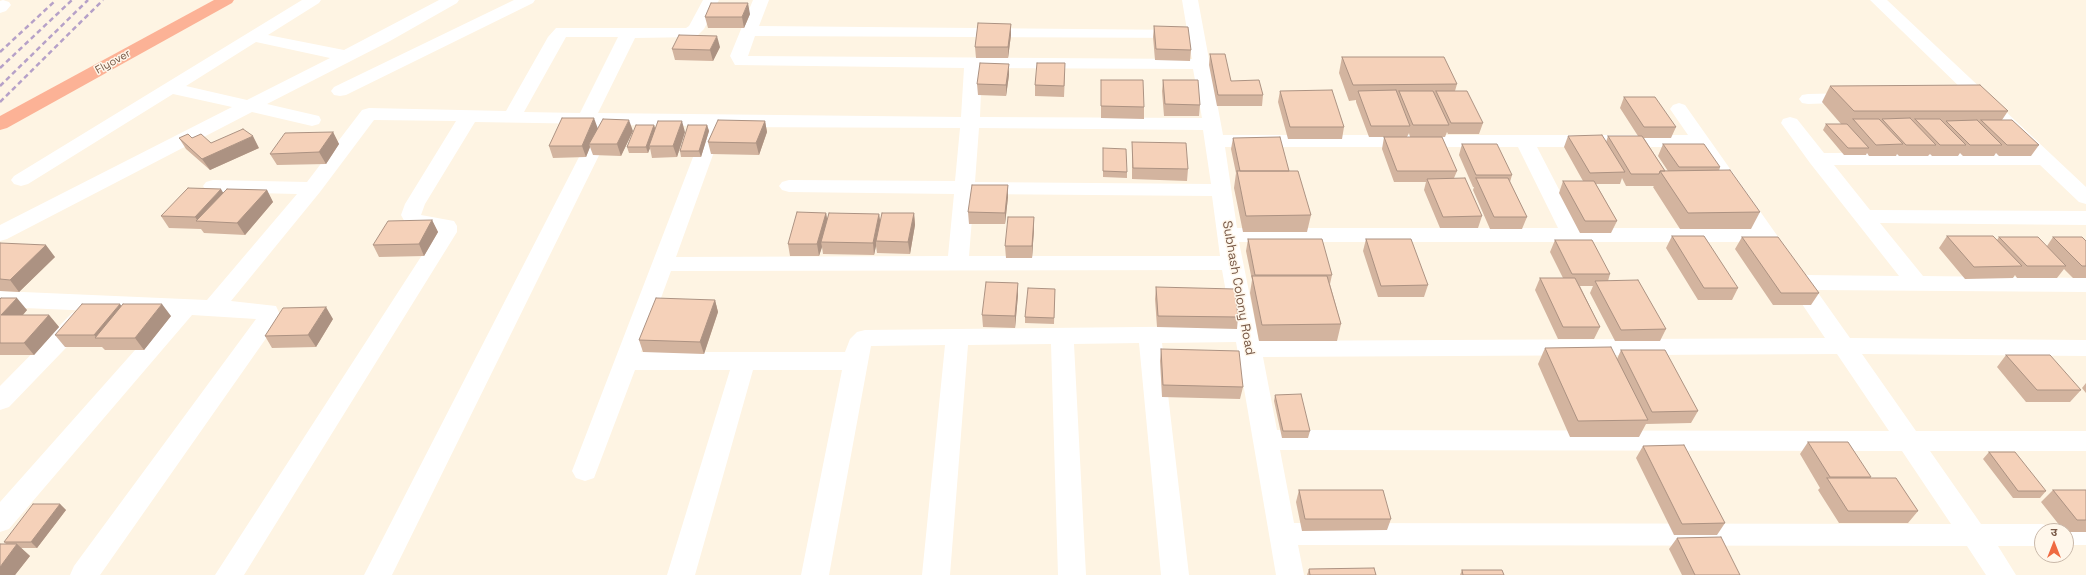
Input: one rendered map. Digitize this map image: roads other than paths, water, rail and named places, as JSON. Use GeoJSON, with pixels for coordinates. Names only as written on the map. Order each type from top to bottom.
{"type":"FeatureCollection","features":[{"type":"Feature","properties":{"kind":"highway","name":"Flyover"},"geometry":{"type":"LineString","coordinates":[[0,107],[199,0]]}},
{"type":"Feature","properties":{"kind":"highway","name":"Flyover"},"geometry":{"type":"LineString","coordinates":[[0,124],[226,0]]}},
{"type":"Feature","properties":{"kind":"street"},"geometry":{"type":"LineString","coordinates":[[21,180],[313,0]]}},
{"type":"Feature","properties":{"kind":"street"},"geometry":{"type":"LineString","coordinates":[[0,234],[346,56],[451,0]]}},
{"type":"Feature","properties":{"kind":"street"},"geometry":{"type":"LineString","coordinates":[[340,91],[527,0]]}},
{"type":"Feature","properties":{"kind":"street"},"geometry":{"type":"LineString","coordinates":[[512,117],[558,35],[568,31],[690,33],[696,28],[711,0]]}},
{"type":"Feature","properties":{"kind":"street"},"geometry":{"type":"LineString","coordinates":[[761,0],[739,56],[741,61],[1200,64]]}},
{"type":"Feature","properties":{"kind":"street","name":"Subhash Colony Road"},"geometry":{"type":"LineString","coordinates":[[1190,0],[1197,34],[1200,64],[1214,132],[1232,263],[1290,575]]}},
{"type":"Feature","properties":{"kind":"street"},"geometry":{"type":"LineString","coordinates":[[1878,0],[2086,198]]}},
{"type":"Feature","properties":{"kind":"street"},"geometry":{"type":"LineString","coordinates":[[748,31],[1197,34]]}},
{"type":"Feature","properties":{"kind":"street"},"geometry":{"type":"LineString","coordinates":[[378,575],[597,119],[629,32]]}},
{"type":"Feature","properties":{"kind":"street"},"geometry":{"type":"LineString","coordinates":[[254,37],[346,56]]}},
{"type":"Feature","properties":{"kind":"street"},"geometry":{"type":"LineString","coordinates":[[958,264],[970,122],[973,63]]}},
{"type":"Feature","properties":{"kind":"street"},"geometry":{"type":"LineString","coordinates":[[171,88],[312,120]]}},
{"type":"Feature","properties":{"kind":"street"},"geometry":{"type":"LineString","coordinates":[[1808,99],[1871,98]]}},
{"type":"Feature","properties":{"kind":"street"},"geometry":{"type":"LineString","coordinates":[[1957,98],[1981,98]]}},
{"type":"Feature","properties":{"kind":"street"},"geometry":{"type":"LineString","coordinates":[[1679,109],[2002,575]]}},
{"type":"Feature","properties":{"kind":"street"},"geometry":{"type":"LineString","coordinates":[[213,308],[313,188],[369,114],[716,121],[970,122],[1214,132],[1525,142],[1701,141]]}},
{"type":"Feature","properties":{"kind":"street"},"geometry":{"type":"LineString","coordinates":[[229,575],[446,232],[447,226],[414,221],[410,215],[415,204],[469,116]]}},
{"type":"Feature","properties":{"kind":"street"},"geometry":{"type":"LineString","coordinates":[[585,471],[661,264],[716,121]]}},
{"type":"Feature","properties":{"kind":"street"},"geometry":{"type":"LineString","coordinates":[[1790,123],[1817,159],[1917,283]]}},
{"type":"Feature","properties":{"kind":"street"},"geometry":{"type":"LineString","coordinates":[[1525,142],[1572,235]]}},
{"type":"Feature","properties":{"kind":"street"},"geometry":{"type":"LineString","coordinates":[[1817,159],[2045,159]]}},
{"type":"Feature","properties":{"kind":"street"},"geometry":{"type":"LineString","coordinates":[[213,186],[313,188]]}},
{"type":"Feature","properties":{"kind":"street"},"geometry":{"type":"LineString","coordinates":[[789,186],[1222,190]]}},
{"type":"Feature","properties":{"kind":"street"},"geometry":{"type":"LineString","coordinates":[[1864,216],[2086,218]]}},
{"type":"Feature","properties":{"kind":"street"},"geometry":{"type":"LineString","coordinates":[[1228,235],[1767,235]]}},
{"type":"Feature","properties":{"kind":"street"},"geometry":{"type":"LineString","coordinates":[[661,264],[1232,263]]}},
{"type":"Feature","properties":{"kind":"street"},"geometry":{"type":"LineString","coordinates":[[1799,282],[2086,285]]}},
{"type":"Feature","properties":{"kind":"street"},"geometry":{"type":"LineString","coordinates":[[0,299],[213,308],[268,312],[270,314],[270,317],[84,575]]}},
{"type":"Feature","properties":{"kind":"street"},"geometry":{"type":"LineString","coordinates":[[0,401],[94,303]]}},
{"type":"Feature","properties":{"kind":"street"},"geometry":{"type":"LineString","coordinates":[[0,521],[186,307]]}},
{"type":"Feature","properties":{"kind":"street"},"geometry":{"type":"LineString","coordinates":[[1150,335],[1175,575]]}},
{"type":"Feature","properties":{"kind":"street"},"geometry":{"type":"LineString","coordinates":[[815,575],[858,345],[865,338],[1150,335],[1247,342],[2086,348]]}},
{"type":"Feature","properties":{"kind":"street"},"geometry":{"type":"LineString","coordinates":[[1062,336],[1072,575]]}},
{"type":"Feature","properties":{"kind":"street"},"geometry":{"type":"LineString","coordinates":[[936,575],[958,337]]}},
{"type":"Feature","properties":{"kind":"street"},"geometry":{"type":"LineString","coordinates":[[625,361],[855,361]]}},
{"type":"Feature","properties":{"kind":"street"},"geometry":{"type":"LineString","coordinates":[[681,575],[744,361]]}},
{"type":"Feature","properties":{"kind":"street"},"geometry":{"type":"LineString","coordinates":[[1266,440],[2086,441]]}},
{"type":"Feature","properties":{"kind":"street"},"geometry":{"type":"LineString","coordinates":[[1283,534],[2034,535]]}},
{"type":"Feature","properties":{"kind":"street"},"geometry":{"type":"LineString","coordinates":[[2074,534],[2086,534]]}},
{"type":"Feature","properties":{"kind":"railway"},"geometry":{"type":"LineString","coordinates":[[0,52],[56,0]]}},
{"type":"Feature","properties":{"kind":"railway"},"geometry":{"type":"LineString","coordinates":[[0,68],[72,0]]}},
{"type":"Feature","properties":{"kind":"railway"},"geometry":{"type":"LineString","coordinates":[[0,86],[88,0]]}},
{"type":"Feature","properties":{"kind":"railway"},"geometry":{"type":"LineString","coordinates":[[0,102],[103,0]]}}]}
